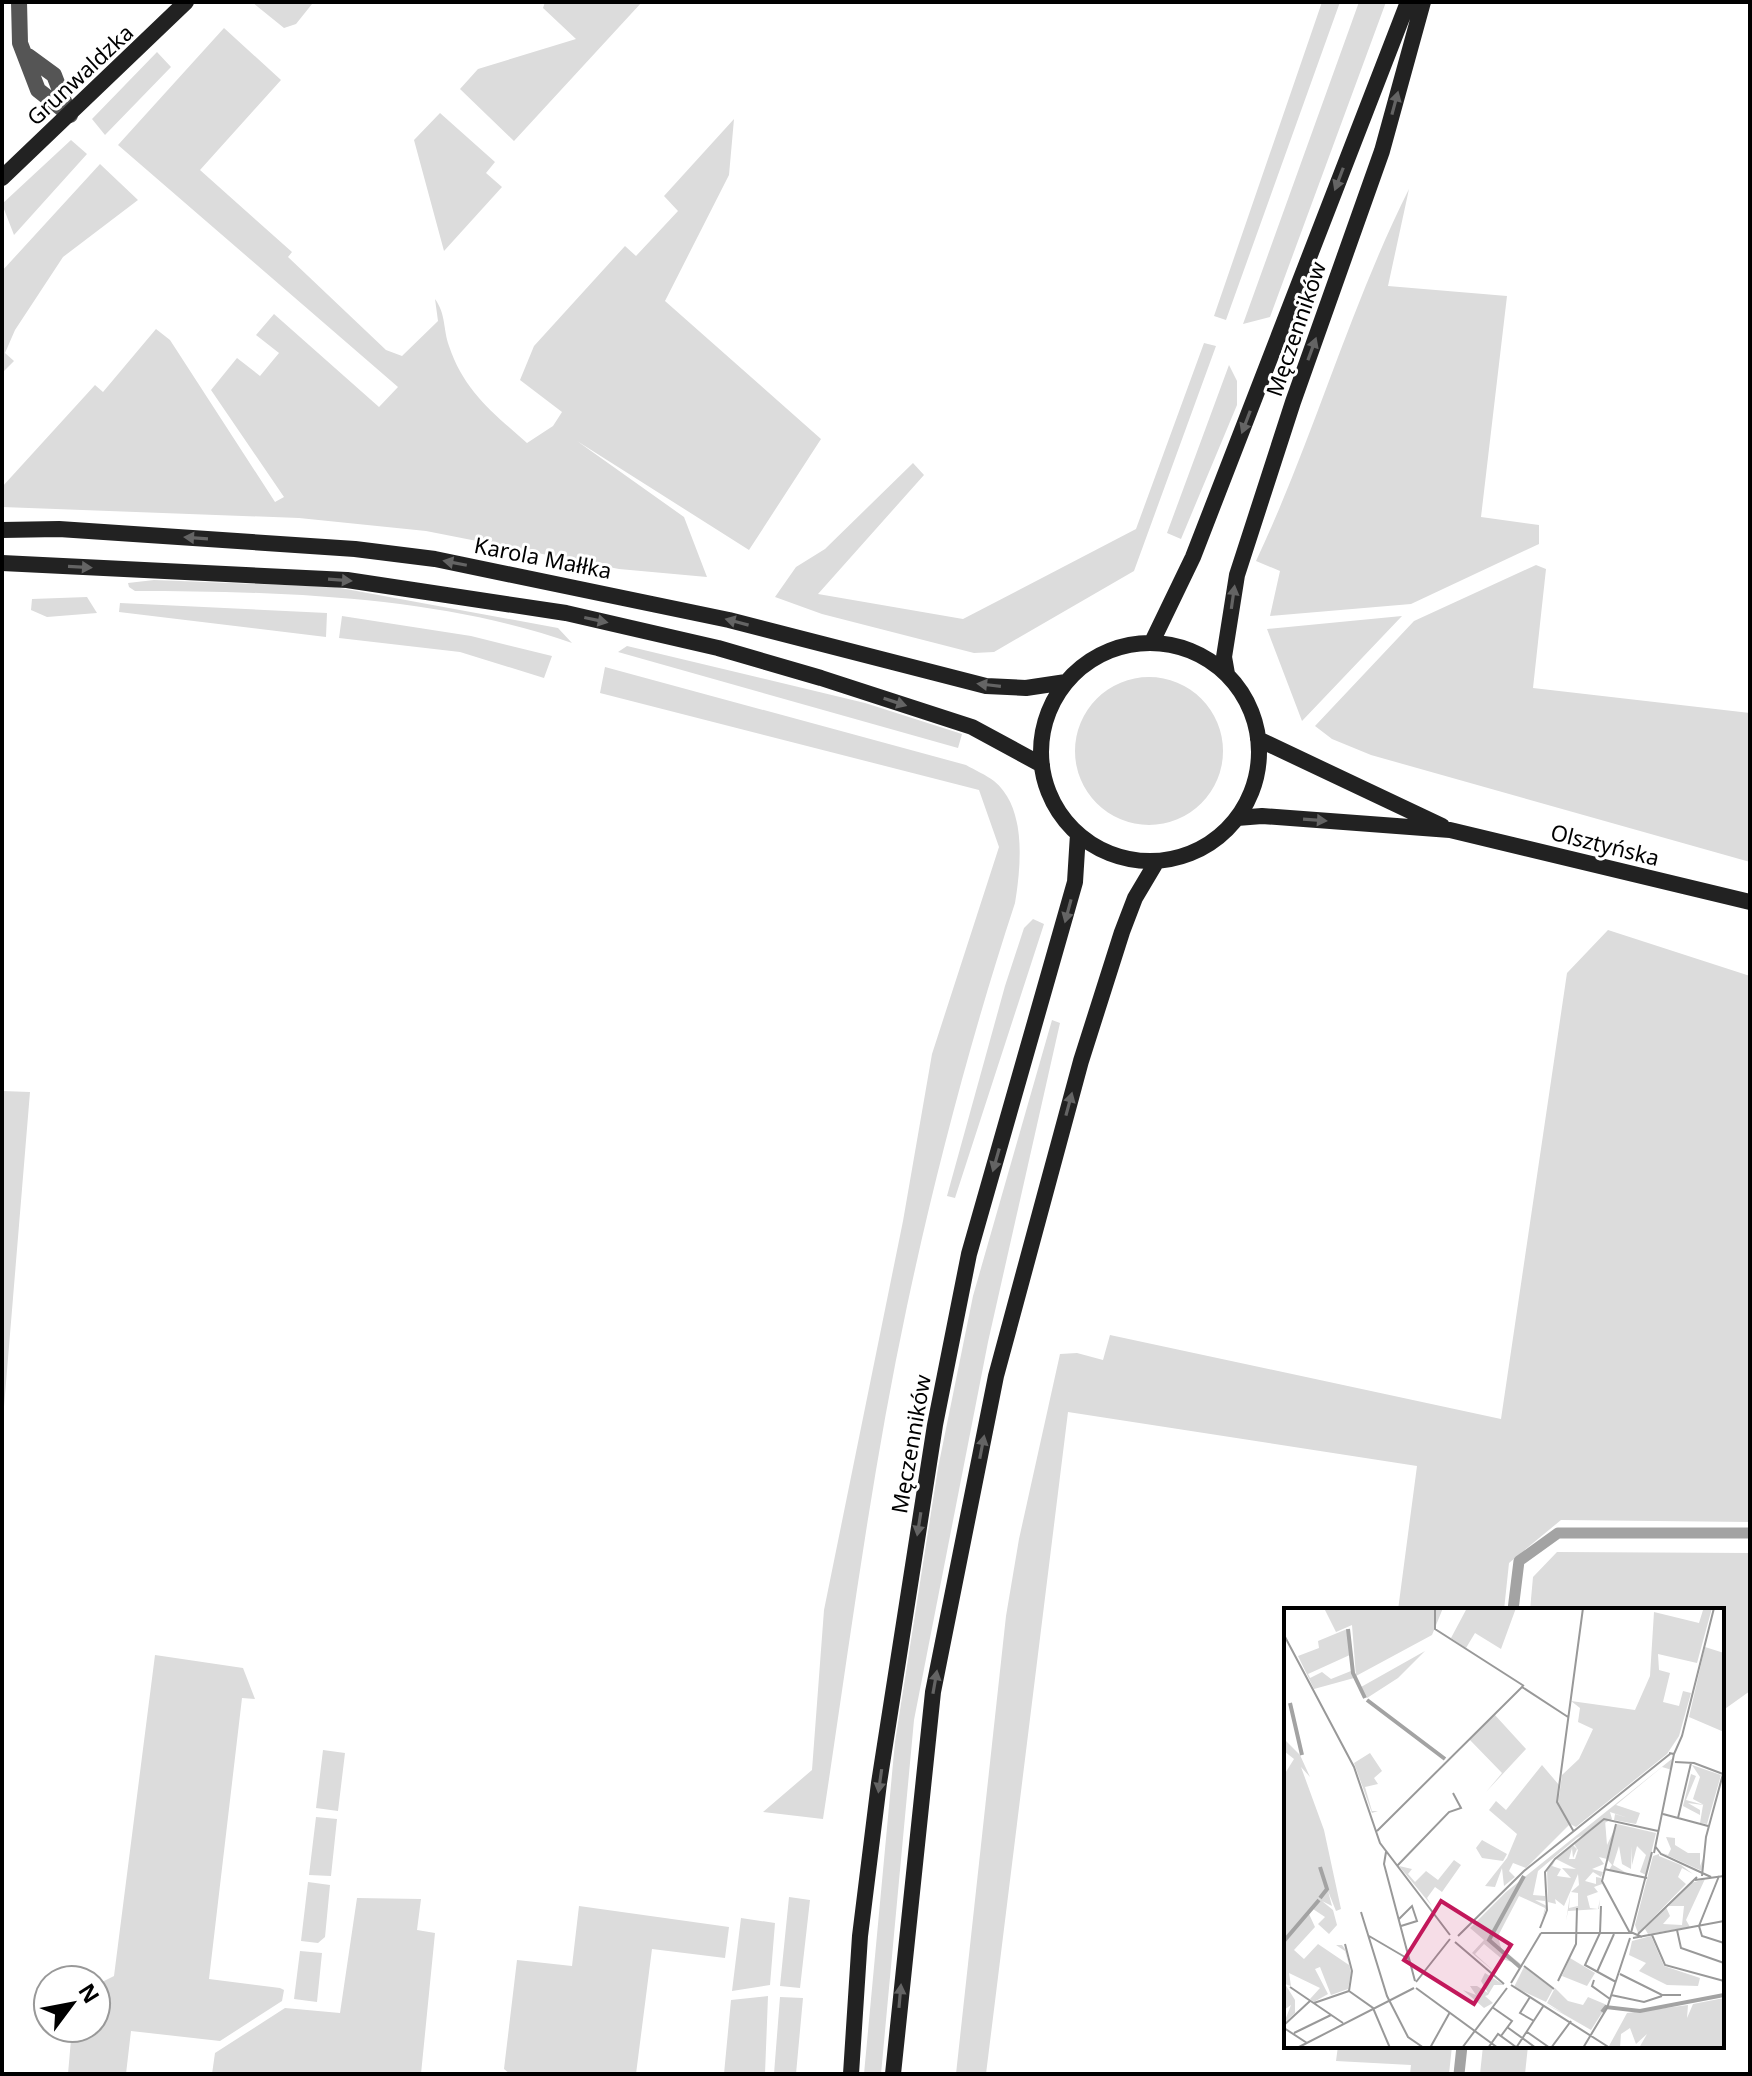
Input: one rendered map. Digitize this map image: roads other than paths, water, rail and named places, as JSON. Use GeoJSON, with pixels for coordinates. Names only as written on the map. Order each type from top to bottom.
{"type":"FeatureCollection","features":[{"type":"Feature","properties":{"kind":"main road","name":"Grunwaldzka"},"geometry":{"type":"LineString","coordinates":[[2,178],[186,2]]}},
{"type":"Feature","properties":{"kind":"main road","name":"Męczenników"},"geometry":{"type":"LineString","coordinates":[[1152,642],[1193,557],[1408,2]]}},
{"type":"Feature","properties":{"kind":"main road","name":"Męczenników"},"geometry":{"type":"LineString","coordinates":[[1227,674],[1224,657],[1237,575],[1382,151],[1423,2]]}},
{"type":"Feature","properties":{"kind":"main road","name":"Karola Małłka"},"geometry":{"type":"LineString","coordinates":[[2,530],[59,529],[355,549],[435,559],[729,620],[986,686],[1026,688],[1066,682]]}},
{"type":"Feature","properties":{"kind":"main road"},"geometry":{"type":"LineString","coordinates":[[2,563],[347,580],[566,613],[718,648],[821,678],[972,727],[1042,765]]}},
{"type":"Feature","properties":{"kind":"main road"},"geometry":{"type":"LineString","coordinates":[[1152,642],[1192,651],[1227,674],[1248,703],[1258,739],[1256,780],[1237,818],[1202,848],[1157,861],[1115,855],[1078,834],[1053,803],[1042,765],[1045,721],[1066,682],[1096,657],[1113,649],[1152,642]]}},
{"type":"Feature","properties":{"kind":"main road","name":"Olsztyńska"},"geometry":{"type":"LineString","coordinates":[[1258,739],[1450,830]]}},
{"type":"Feature","properties":{"kind":"main road","name":"Olsztyńska"},"geometry":{"type":"LineString","coordinates":[[1237,818],[1262,816],[1450,830],[1750,902]]}},
{"type":"Feature","properties":{"kind":"main road","name":"Męczenników"},"geometry":{"type":"LineString","coordinates":[[851,2074],[860,1936],[879,1783],[935,1425],[969,1254],[1075,882],[1078,834]]}},
{"type":"Feature","properties":{"kind":"main road"},"geometry":{"type":"LineString","coordinates":[[893,2074],[933,1692],[996,1376],[1081,1061],[1122,932],[1135,898],[1157,861]]}},
{"type":"Feature","properties":{"kind":"street"},"geometry":{"type":"LineString","coordinates":[[19,2],[17,26],[20,43],[28,56],[54,75],[70,115]]}},
{"type":"Feature","properties":{"kind":"waterway"},"geometry":{"type":"LineString","coordinates":[[1513,1608],[1519,1561],[1558,1533],[1750,1533]]}},
{"type":"Feature","properties":{"kind":"waterway"},"geometry":{"type":"LineString","coordinates":[[1459,2074],[1462,2048]]}}]}
